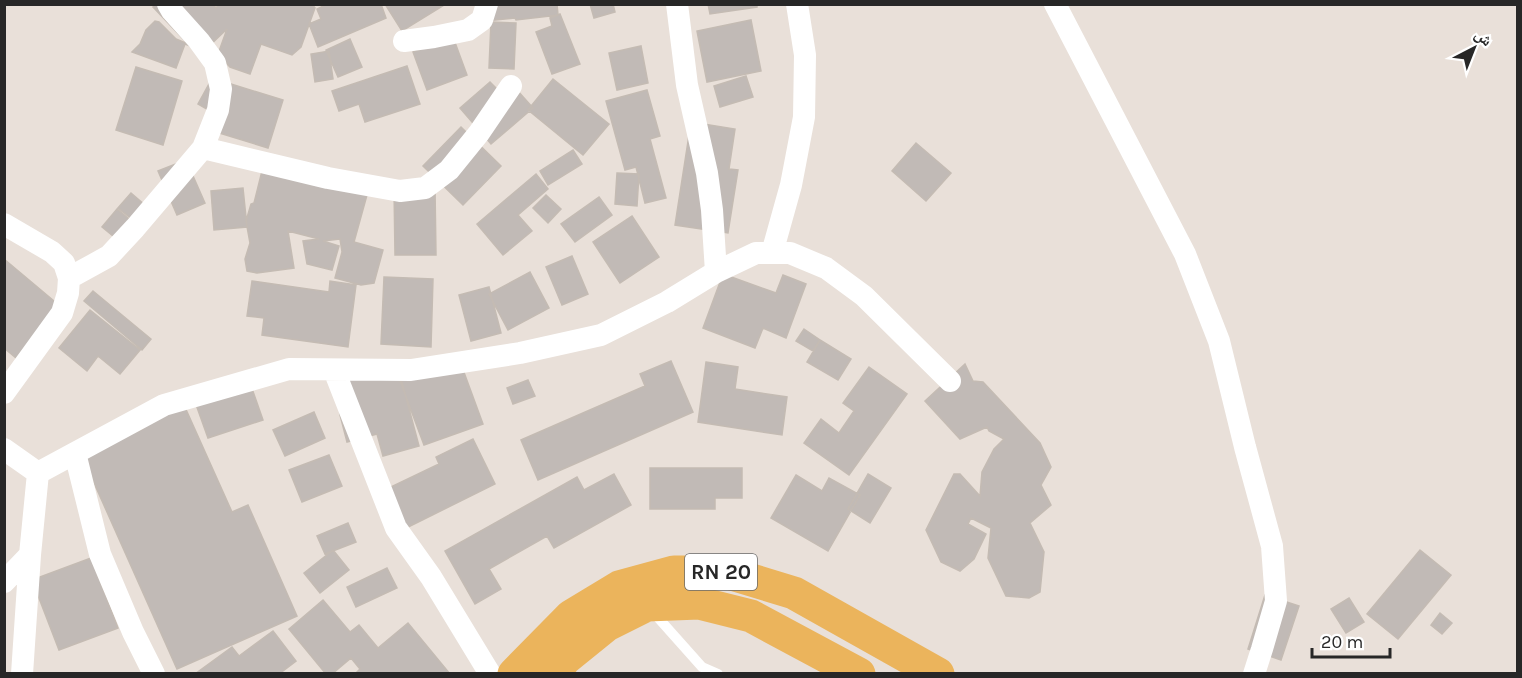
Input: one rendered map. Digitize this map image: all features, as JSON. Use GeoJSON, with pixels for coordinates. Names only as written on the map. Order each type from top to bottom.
{"type":"FeatureCollection","features":[{"type":"Feature","properties":{"kind":"main road","name":"RN 20"},"geometry":{"type":"LineString","coordinates":[[514,674],[571,616],[619,587],[674,572],[725,572],[794,593],[938,674]]}},
{"type":"Feature","properties":{"kind":"main road","name":"RN 20"},"geometry":{"type":"LineString","coordinates":[[553,674],[565,659],[607,626],[647,605],[699,603],[751,615],[859,674]]}},
{"type":"Feature","properties":{"kind":"street"},"geometry":{"type":"LineString","coordinates":[[69,278],[109,256],[203,148],[218,110],[221,89],[215,63],[168,4]]}},
{"type":"Feature","properties":{"kind":"street"},"geometry":{"type":"LineString","coordinates":[[404,41],[468,30],[482,20],[487,4]]}},
{"type":"Feature","properties":{"kind":"street"},"geometry":{"type":"LineString","coordinates":[[677,4],[687,85],[708,182],[716,272]]}},
{"type":"Feature","properties":{"kind":"street"},"geometry":{"type":"LineString","coordinates":[[772,253],[791,185],[804,117],[805,55],[796,4]]}},
{"type":"Feature","properties":{"kind":"street"},"geometry":{"type":"LineString","coordinates":[[1055,4],[1185,254],[1219,341],[1272,546],[1276,601],[1254,674]]}},
{"type":"Feature","properties":{"kind":"street"},"geometry":{"type":"LineString","coordinates":[[203,148],[348,181],[400,190],[425,188],[449,170],[479,134],[511,86]]}},
{"type":"Feature","properties":{"kind":"street"},"geometry":{"type":"LineString","coordinates":[[4,224],[52,252],[64,263],[69,278],[68,293],[62,313],[4,393]]}},
{"type":"Feature","properties":{"kind":"street"},"geometry":{"type":"LineString","coordinates":[[38,473],[164,405],[289,369],[411,370],[520,353],[601,335],[667,302],[716,272],[756,253],[790,253],[826,268],[864,296],[950,381]]}},
{"type":"Feature","properties":{"kind":"street"},"geometry":{"type":"LineString","coordinates":[[334,370],[396,528],[430,577],[490,674]]}},
{"type":"Feature","properties":{"kind":"street"},"geometry":{"type":"LineString","coordinates":[[4,449],[38,473]]}},
{"type":"Feature","properties":{"kind":"street"},"geometry":{"type":"LineString","coordinates":[[75,453],[99,554],[154,674]]}},
{"type":"Feature","properties":{"kind":"street"},"geometry":{"type":"LineString","coordinates":[[22,674],[38,473]]}},
{"type":"Feature","properties":{"kind":"street"},"geometry":{"type":"LineString","coordinates":[[4,582],[30,555]]}},
{"type":"Feature","properties":{"kind":"lane"},"geometry":{"type":"LineString","coordinates":[[647,605],[702,666],[718,674]]}},
{"type":"Feature","properties":{"kind":"building"},"geometry":{"type":"Polygon","coordinates":[[[156,4],[213,4],[216,8],[219,4],[312,4],[315,8],[301,47],[292,55],[261,44],[250,74],[230,67],[218,54],[227,29],[204,51],[185,44],[176,68],[132,52],[140,44],[146,30],[155,21],[159,22],[176,39],[188,44],[153,7],[156,4]]]}},
{"type":"Feature","properties":{"kind":"building"},"geometry":{"type":"Polygon","coordinates":[[[327,4],[381,4],[386,18],[318,47],[309,24],[321,19],[317,9],[327,4]]]}},
{"type":"Feature","properties":{"kind":"building"},"geometry":{"type":"Polygon","coordinates":[[[385,4],[444,4],[444,5],[402,31],[385,4]]]}},
{"type":"Feature","properties":{"kind":"building"},"geometry":{"type":"Polygon","coordinates":[[[484,4],[557,4],[558,15],[486,21],[484,4]]]}},
{"type":"Feature","properties":{"kind":"building"},"geometry":{"type":"Polygon","coordinates":[[[590,4],[613,4],[615,12],[594,18],[590,4]]]}},
{"type":"Feature","properties":{"kind":"building"},"geometry":{"type":"Polygon","coordinates":[[[708,4],[757,4],[757,7],[710,14],[708,4]]]}},
{"type":"Feature","properties":{"kind":"building"},"geometry":{"type":"Polygon","coordinates":[[[560,14],[580,64],[552,74],[536,32],[552,26],[550,18],[560,14]]]}},
{"type":"Feature","properties":{"kind":"building"},"geometry":{"type":"Polygon","coordinates":[[[751,20],[761,71],[707,82],[697,31],[751,20]]]}},
{"type":"Feature","properties":{"kind":"building"},"geometry":{"type":"Polygon","coordinates":[[[491,22],[516,23],[514,69],[489,68],[491,22]]]}},
{"type":"Feature","properties":{"kind":"building"},"geometry":{"type":"Polygon","coordinates":[[[453,37],[467,75],[427,90],[413,52],[453,37]]]}},
{"type":"Feature","properties":{"kind":"building"},"geometry":{"type":"Polygon","coordinates":[[[350,39],[362,67],[338,77],[326,50],[350,39]]]}},
{"type":"Feature","properties":{"kind":"building"},"geometry":{"type":"Polygon","coordinates":[[[641,46],[648,83],[617,90],[609,53],[641,46]]]}},
{"type":"Feature","properties":{"kind":"building"},"geometry":{"type":"Polygon","coordinates":[[[329,51],[333,79],[315,82],[311,54],[329,51]]]}},
{"type":"Feature","properties":{"kind":"building"},"geometry":{"type":"Polygon","coordinates":[[[407,66],[420,104],[365,122],[359,104],[339,111],[332,91],[407,66]]]}},
{"type":"Feature","properties":{"kind":"building"},"geometry":{"type":"Polygon","coordinates":[[[136,67],[182,81],[163,145],[116,130],[136,67]]]}},
{"type":"Feature","properties":{"kind":"building"},"geometry":{"type":"Polygon","coordinates":[[[746,76],[753,97],[720,107],[714,86],[746,76]]]}},
{"type":"Feature","properties":{"kind":"building"},"geometry":{"type":"Polygon","coordinates":[[[553,79],[609,124],[583,155],[528,110],[553,79]]]}},
{"type":"Feature","properties":{"kind":"building"},"geometry":{"type":"Polygon","coordinates":[[[508,80],[533,108],[491,144],[460,108],[490,82],[497,89],[508,80]]]}},
{"type":"Feature","properties":{"kind":"building"},"geometry":{"type":"Polygon","coordinates":[[[210,82],[210,111],[198,104],[210,82]]]}},
{"type":"Feature","properties":{"kind":"building"},"geometry":{"type":"Polygon","coordinates":[[[231,84],[283,100],[268,148],[216,132],[231,84]]]}},
{"type":"Feature","properties":{"kind":"building"},"geometry":{"type":"Polygon","coordinates":[[[647,90],[660,136],[650,139],[666,198],[645,203],[636,167],[625,170],[606,101],[647,90]]]}},
{"type":"Feature","properties":{"kind":"building"},"geometry":{"type":"Polygon","coordinates":[[[691,122],[735,129],[729,169],[738,170],[728,233],[675,225],[691,122]]]}},
{"type":"Feature","properties":{"kind":"building"},"geometry":{"type":"Polygon","coordinates":[[[461,127],[501,166],[463,205],[423,166],[461,127]]]}},
{"type":"Feature","properties":{"kind":"building"},"geometry":{"type":"Polygon","coordinates":[[[916,143],[951,173],[926,201],[892,171],[916,143]]]}},
{"type":"Feature","properties":{"kind":"building"},"geometry":{"type":"Polygon","coordinates":[[[573,150],[582,164],[548,185],[540,171],[573,150]]]}},
{"type":"Feature","properties":{"kind":"building"},"geometry":{"type":"Polygon","coordinates":[[[186,160],[205,203],[177,215],[158,171],[186,160]]]}},
{"type":"Feature","properties":{"kind":"building"},"geometry":{"type":"Polygon","coordinates":[[[263,167],[367,195],[354,242],[383,250],[374,283],[361,285],[335,278],[342,252],[340,239],[323,241],[339,246],[332,270],[307,264],[303,241],[319,239],[288,231],[294,268],[257,273],[247,271],[245,259],[250,243],[246,221],[251,204],[254,203],[263,167]]]}},
{"type":"Feature","properties":{"kind":"building"},"geometry":{"type":"Polygon","coordinates":[[[617,173],[639,174],[637,206],[615,204],[617,173]]]}},
{"type":"Feature","properties":{"kind":"building"},"geometry":{"type":"Polygon","coordinates":[[[536,174],[548,189],[518,215],[532,231],[503,255],[477,224],[536,174]]]}},
{"type":"Feature","properties":{"kind":"building"},"geometry":{"type":"Polygon","coordinates":[[[243,188],[247,227],[214,230],[211,191],[243,188]]]}},
{"type":"Feature","properties":{"kind":"building"},"geometry":{"type":"Polygon","coordinates":[[[394,188],[435,188],[436,255],[395,255],[394,188]]]}},
{"type":"Feature","properties":{"kind":"building"},"geometry":{"type":"Polygon","coordinates":[[[131,193],[145,205],[133,220],[118,208],[131,193]]]}},
{"type":"Feature","properties":{"kind":"building"},"geometry":{"type":"Polygon","coordinates":[[[546,195],[561,209],[548,223],[533,208],[546,195]]]}},
{"type":"Feature","properties":{"kind":"building"},"geometry":{"type":"Polygon","coordinates":[[[599,197],[612,215],[575,242],[561,224],[599,197]]]}},
{"type":"Feature","properties":{"kind":"building"},"geometry":{"type":"Polygon","coordinates":[[[117,209],[134,223],[119,241],[102,227],[117,209]]]}},
{"type":"Feature","properties":{"kind":"building"},"geometry":{"type":"Polygon","coordinates":[[[632,216],[659,257],[620,283],[593,242],[632,216]]]}},
{"type":"Feature","properties":{"kind":"building"},"geometry":{"type":"Polygon","coordinates":[[[572,256],[588,294],[562,305],[546,267],[572,256]]]}},
{"type":"Feature","properties":{"kind":"building"},"geometry":{"type":"Polygon","coordinates":[[[4,259],[60,306],[16,358],[4,348],[4,259]]]}},
{"type":"Feature","properties":{"kind":"building"},"geometry":{"type":"Polygon","coordinates":[[[530,272],[549,308],[508,330],[489,294],[530,272]]]}},
{"type":"Feature","properties":{"kind":"building"},"geometry":{"type":"Polygon","coordinates":[[[723,274],[776,293],[783,275],[806,284],[786,338],[763,328],[755,348],[703,328],[723,274]]]}},
{"type":"Feature","properties":{"kind":"building"},"geometry":{"type":"Polygon","coordinates":[[[384,277],[433,279],[431,347],[381,344],[384,277]]]}},
{"type":"Feature","properties":{"kind":"building"},"geometry":{"type":"Polygon","coordinates":[[[252,281],[329,292],[330,281],[356,285],[348,347],[262,335],[264,318],[247,316],[252,281]]]}},
{"type":"Feature","properties":{"kind":"building"},"geometry":{"type":"Polygon","coordinates":[[[489,287],[501,333],[471,341],[459,295],[489,287]]]}},
{"type":"Feature","properties":{"kind":"building"},"geometry":{"type":"Polygon","coordinates":[[[93,291],[151,339],[142,350],[84,301],[93,291]]]}},
{"type":"Feature","properties":{"kind":"building"},"geometry":{"type":"Polygon","coordinates":[[[90,310],[140,350],[120,374],[98,356],[87,371],[59,348],[90,310]]]}},
{"type":"Feature","properties":{"kind":"building"},"geometry":{"type":"Polygon","coordinates":[[[804,329],[820,340],[813,351],[796,341],[804,329]]]}},
{"type":"Feature","properties":{"kind":"building"},"geometry":{"type":"Polygon","coordinates":[[[820,340],[851,359],[838,380],[807,362],[820,340]]]}},
{"type":"Feature","properties":{"kind":"building"},"geometry":{"type":"Polygon","coordinates":[[[458,356],[483,424],[424,445],[399,378],[458,356]]]}},
{"type":"Feature","properties":{"kind":"building"},"geometry":{"type":"Polygon","coordinates":[[[671,361],[693,412],[538,480],[521,440],[645,386],[640,374],[671,361]]]}},
{"type":"Feature","properties":{"kind":"building"},"geometry":{"type":"Polygon","coordinates":[[[706,362],[738,367],[735,389],[787,397],[782,435],[698,422],[706,362]]]}},
{"type":"Feature","properties":{"kind":"building"},"geometry":{"type":"Polygon","coordinates":[[[965,364],[973,381],[983,382],[1040,443],[1051,467],[1041,485],[1051,505],[1030,523],[1044,552],[1040,592],[1029,598],[1006,596],[988,558],[991,528],[971,518],[968,524],[986,534],[974,559],[960,571],[941,562],[926,530],[954,474],[960,474],[980,496],[982,472],[994,449],[1004,439],[989,431],[987,427],[960,439],[925,401],[965,364]]]}},
{"type":"Feature","properties":{"kind":"building"},"geometry":{"type":"Polygon","coordinates":[[[398,367],[419,446],[383,456],[377,434],[347,442],[340,415],[344,381],[398,367]]]}},
{"type":"Feature","properties":{"kind":"building"},"geometry":{"type":"Polygon","coordinates":[[[869,367],[907,394],[849,475],[804,443],[821,419],[839,433],[854,411],[843,403],[869,367]]]}},
{"type":"Feature","properties":{"kind":"building"},"geometry":{"type":"Polygon","coordinates":[[[249,380],[263,420],[208,438],[194,399],[249,380]]]}},
{"type":"Feature","properties":{"kind":"building"},"geometry":{"type":"Polygon","coordinates":[[[528,380],[535,396],[513,404],[507,388],[528,380]]]}},
{"type":"Feature","properties":{"kind":"building"},"geometry":{"type":"Polygon","coordinates":[[[184,405],[232,512],[248,505],[297,616],[177,669],[82,456],[143,429],[140,424],[184,405]]]}},
{"type":"Feature","properties":{"kind":"building"},"geometry":{"type":"Polygon","coordinates":[[[314,412],[325,438],[285,456],[273,430],[314,412]]]}},
{"type":"Feature","properties":{"kind":"building"},"geometry":{"type":"Polygon","coordinates":[[[473,439],[495,484],[398,532],[391,487],[439,464],[436,457],[473,439]]]}},
{"type":"Feature","properties":{"kind":"building"},"geometry":{"type":"Polygon","coordinates":[[[329,455],[342,486],[302,502],[289,470],[329,455]]]}},
{"type":"Feature","properties":{"kind":"building"},"geometry":{"type":"Polygon","coordinates":[[[650,468],[742,468],[742,498],[715,498],[715,509],[650,509],[650,468]]]}},
{"type":"Feature","properties":{"kind":"building"},"geometry":{"type":"Polygon","coordinates":[[[614,474],[631,505],[554,548],[547,536],[489,569],[501,589],[475,604],[445,551],[577,477],[584,490],[614,474]]]}},
{"type":"Feature","properties":{"kind":"building"},"geometry":{"type":"Polygon","coordinates":[[[868,474],[891,488],[870,523],[848,509],[868,474]]]}},
{"type":"Feature","properties":{"kind":"building"},"geometry":{"type":"Polygon","coordinates":[[[796,475],[822,491],[829,478],[860,495],[828,551],[771,518],[796,475]]]}},
{"type":"Feature","properties":{"kind":"building"},"geometry":{"type":"Polygon","coordinates":[[[348,523],[356,542],[325,554],[317,536],[348,523]]]}},
{"type":"Feature","properties":{"kind":"building"},"geometry":{"type":"Polygon","coordinates":[[[333,550],[349,570],[320,593],[304,573],[333,550]]]}},
{"type":"Feature","properties":{"kind":"building"},"geometry":{"type":"Polygon","coordinates":[[[1420,550],[1451,575],[1398,639],[1367,614],[1420,550]]]}},
{"type":"Feature","properties":{"kind":"building"},"geometry":{"type":"Polygon","coordinates":[[[91,558],[118,628],[59,650],[32,580],[91,558]]]}},
{"type":"Feature","properties":{"kind":"building"},"geometry":{"type":"Polygon","coordinates":[[[387,568],[397,588],[356,607],[347,587],[387,568]]]}},
{"type":"Feature","properties":{"kind":"building"},"geometry":{"type":"Polygon","coordinates":[[[1265,595],[1299,606],[1281,660],[1248,649],[1265,595]]]}},
{"type":"Feature","properties":{"kind":"building"},"geometry":{"type":"Polygon","coordinates":[[[1349,598],[1364,622],[1346,633],[1331,609],[1349,598]]]}},
{"type":"Feature","properties":{"kind":"building"},"geometry":{"type":"Polygon","coordinates":[[[323,600],[350,632],[359,625],[378,648],[408,623],[450,674],[355,674],[360,669],[351,658],[332,674],[326,674],[289,629],[323,600]]]}},
{"type":"Feature","properties":{"kind":"building"},"geometry":{"type":"Polygon","coordinates":[[[1440,613],[1452,623],[1442,634],[1431,625],[1440,613]]]}},
{"type":"Feature","properties":{"kind":"building"},"geometry":{"type":"Polygon","coordinates":[[[273,631],[296,661],[279,674],[195,674],[232,647],[239,656],[273,631]]]}}]}
